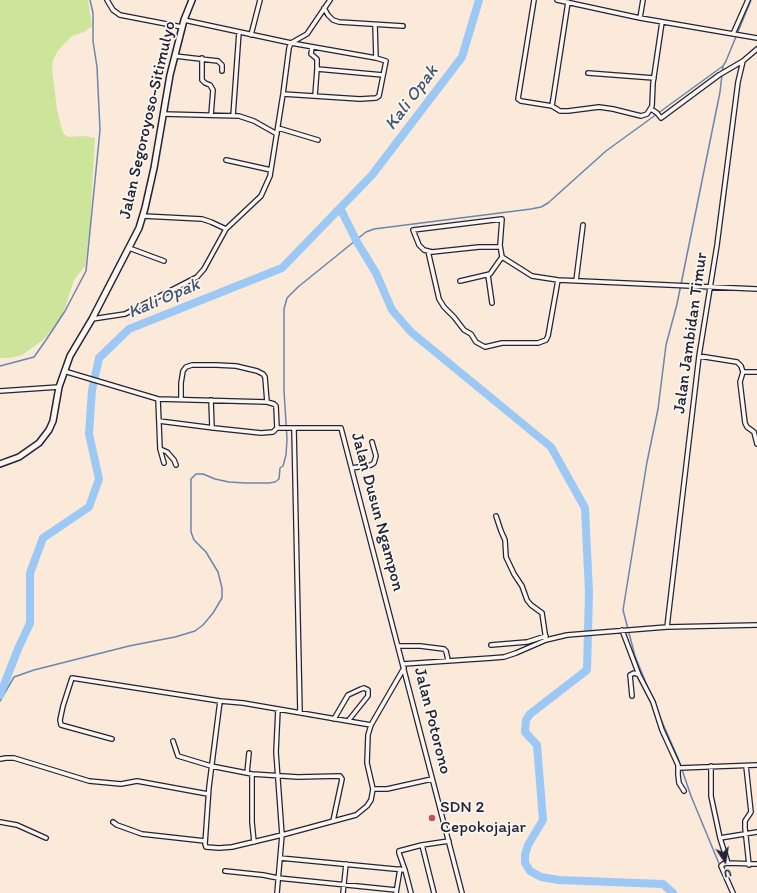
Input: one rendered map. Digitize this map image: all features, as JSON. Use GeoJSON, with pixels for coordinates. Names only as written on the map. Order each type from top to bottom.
{"type":"FeatureCollection","features":[{"type":"Feature","properties":{"kind":"main road","name":"Jalan Segoroyoso-Sitimulyo"},"geometry":{"type":"LineString","coordinates":[[0,464],[19,457],[39,443],[53,422],[59,387],[64,372],[79,340],[92,319],[139,228],[154,168],[175,56],[184,20],[192,0]]}},
{"type":"Feature","properties":{"kind":"street"},"geometry":{"type":"LineString","coordinates":[[108,0],[113,10],[120,15],[182,27]]}},
{"type":"Feature","properties":{"kind":"street"},"geometry":{"type":"LineString","coordinates":[[251,35],[260,0]]}},
{"type":"Feature","properties":{"kind":"street"},"geometry":{"type":"LineString","coordinates":[[92,319],[126,314],[197,277],[204,269],[226,229],[260,196],[270,176],[283,94],[288,48],[291,43],[307,34],[330,0]]}},
{"type":"Feature","properties":{"kind":"street"},"geometry":{"type":"LineString","coordinates":[[534,0],[518,99],[521,101],[552,106],[564,111],[606,108],[641,116],[647,114],[651,109],[662,22]]}},
{"type":"Feature","properties":{"kind":"street"},"geometry":{"type":"LineString","coordinates":[[557,0],[640,18],[757,38]]}},
{"type":"Feature","properties":{"kind":"street"},"geometry":{"type":"LineString","coordinates":[[640,18],[643,0]]}},
{"type":"Feature","properties":{"kind":"street"},"geometry":{"type":"LineString","coordinates":[[736,35],[748,0]]}},
{"type":"Feature","properties":{"kind":"street"},"geometry":{"type":"LineString","coordinates":[[552,106],[568,2]]}},
{"type":"Feature","properties":{"kind":"street"},"geometry":{"type":"LineString","coordinates":[[324,8],[333,20],[339,22],[404,26]]}},
{"type":"Feature","properties":{"kind":"street"},"geometry":{"type":"LineString","coordinates":[[184,20],[312,48],[376,58],[386,61],[379,96],[376,98],[360,99],[283,94]]}},
{"type":"Feature","properties":{"kind":"street"},"geometry":{"type":"LineString","coordinates":[[375,25],[376,58]]}},
{"type":"Feature","properties":{"kind":"street"},"geometry":{"type":"LineString","coordinates":[[233,116],[240,32]]}},
{"type":"Feature","properties":{"kind":"street"},"geometry":{"type":"LineString","coordinates":[[312,48],[311,54],[317,59],[315,96]]}},
{"type":"Feature","properties":{"kind":"street"},"geometry":{"type":"LineString","coordinates":[[651,109],[661,118],[719,75],[743,61],[757,49]]}},
{"type":"Feature","properties":{"kind":"street"},"geometry":{"type":"LineString","coordinates":[[175,56],[218,61],[222,65],[222,71]]}},
{"type":"Feature","properties":{"kind":"street"},"geometry":{"type":"LineString","coordinates":[[202,58],[202,80],[210,85],[213,90],[211,115]]}},
{"type":"Feature","properties":{"kind":"street","name":"Jalan Jambidan Timur"},"geometry":{"type":"LineString","coordinates":[[667,627],[699,356],[717,245],[738,82],[743,61]]}},
{"type":"Feature","properties":{"kind":"street"},"geometry":{"type":"LineString","coordinates":[[317,69],[383,75]]}},
{"type":"Feature","properties":{"kind":"street"},"geometry":{"type":"LineString","coordinates":[[588,73],[654,78]]}},
{"type":"Feature","properties":{"kind":"street"},"geometry":{"type":"LineString","coordinates":[[164,114],[233,116],[254,121],[277,134]]}},
{"type":"Feature","properties":{"kind":"street"},"geometry":{"type":"LineString","coordinates":[[278,128],[318,140]]}},
{"type":"Feature","properties":{"kind":"street"},"geometry":{"type":"LineString","coordinates":[[226,160],[271,170]]}},
{"type":"Feature","properties":{"kind":"street"},"geometry":{"type":"LineString","coordinates":[[143,216],[202,219],[226,229]]}},
{"type":"Feature","properties":{"kind":"street"},"geometry":{"type":"LineString","coordinates":[[460,281],[488,275],[492,272],[502,257],[500,247],[502,219],[412,230],[419,245],[424,250],[432,252],[479,247],[500,247]]}},
{"type":"Feature","properties":{"kind":"street"},"geometry":{"type":"LineString","coordinates":[[576,281],[583,225]]}},
{"type":"Feature","properties":{"kind":"street"},"geometry":{"type":"LineString","coordinates":[[129,248],[164,261]]}},
{"type":"Feature","properties":{"kind":"street"},"geometry":{"type":"LineString","coordinates":[[428,251],[440,300],[444,307],[464,330],[471,334],[480,345],[485,347],[502,343],[538,343],[546,340],[558,280]]}},
{"type":"Feature","properties":{"kind":"street"},"geometry":{"type":"LineString","coordinates":[[502,257],[532,276],[558,280],[757,289]]}},
{"type":"Feature","properties":{"kind":"street"},"geometry":{"type":"LineString","coordinates":[[488,275],[492,303]]}},
{"type":"Feature","properties":{"kind":"street"},"geometry":{"type":"LineString","coordinates":[[699,356],[737,362],[741,366],[743,372],[740,377],[740,382],[746,423],[747,426],[754,432],[757,444]]}},
{"type":"Feature","properties":{"kind":"street"},"geometry":{"type":"LineString","coordinates":[[181,399],[180,383],[186,367],[216,365],[236,366],[257,370],[263,374],[265,377],[267,402]]}},
{"type":"Feature","properties":{"kind":"street"},"geometry":{"type":"LineString","coordinates":[[64,372],[158,399],[267,402],[276,406],[278,428]]}},
{"type":"Feature","properties":{"kind":"street"},"geometry":{"type":"LineString","coordinates":[[743,372],[757,372]]}},
{"type":"Feature","properties":{"kind":"street"},"geometry":{"type":"LineString","coordinates":[[0,390],[59,387]]}},
{"type":"Feature","properties":{"kind":"street"},"geometry":{"type":"LineString","coordinates":[[158,399],[160,449],[164,463]]}},
{"type":"Feature","properties":{"kind":"street"},"geometry":{"type":"LineString","coordinates":[[211,400],[212,428]]}},
{"type":"Feature","properties":{"kind":"street","name":"Jalan Dusun Ngampon"},"geometry":{"type":"LineString","coordinates":[[159,421],[261,433],[273,432],[278,428],[341,428],[404,666]]}},
{"type":"Feature","properties":{"kind":"street"},"geometry":{"type":"LineString","coordinates":[[294,429],[300,712]]}},
{"type":"Feature","properties":{"kind":"street"},"geometry":{"type":"LineString","coordinates":[[352,468],[371,465],[374,462],[376,456],[372,442]]}},
{"type":"Feature","properties":{"kind":"street"},"geometry":{"type":"LineString","coordinates":[[160,449],[166,452],[174,460],[176,465]]}},
{"type":"Feature","properties":{"kind":"street"},"geometry":{"type":"LineString","coordinates":[[491,645],[527,642],[546,638],[542,613],[527,600],[522,586],[514,574],[506,557],[506,540],[501,532],[496,516]]}},
{"type":"Feature","properties":{"kind":"street"},"geometry":{"type":"LineString","coordinates":[[684,791],[679,783],[678,775],[681,768],[662,730],[653,702],[639,675],[623,630],[667,627],[757,625]]}},
{"type":"Feature","properties":{"kind":"street","name":"Jalan Potorono"},"geometry":{"type":"LineString","coordinates":[[462,893],[404,666],[448,660],[492,658],[516,653],[546,638],[623,630]]}},
{"type":"Feature","properties":{"kind":"street"},"geometry":{"type":"LineString","coordinates":[[398,646],[420,646],[444,649],[448,660]]}},
{"type":"Feature","properties":{"kind":"street"},"geometry":{"type":"LineString","coordinates":[[220,700],[208,794],[205,840],[206,847],[219,848],[232,847],[282,835],[333,822],[361,812],[371,800],[373,789],[367,763],[368,736],[372,725],[404,666]]}},
{"type":"Feature","properties":{"kind":"street"},"geometry":{"type":"LineString","coordinates":[[632,696],[630,675],[634,673],[639,675]]}},
{"type":"Feature","properties":{"kind":"street"},"geometry":{"type":"LineString","coordinates":[[112,740],[61,725],[60,720],[63,706],[72,678],[226,700],[372,725]]}},
{"type":"Feature","properties":{"kind":"street"},"geometry":{"type":"LineString","coordinates":[[334,719],[348,695],[364,688],[368,690],[368,696],[348,721]]}},
{"type":"Feature","properties":{"kind":"street"},"geometry":{"type":"LineString","coordinates":[[277,893],[282,835],[276,752],[278,709]]}},
{"type":"Feature","properties":{"kind":"street"},"geometry":{"type":"LineString","coordinates":[[173,741],[178,756],[211,766],[250,773],[302,777],[342,777],[333,822]]}},
{"type":"Feature","properties":{"kind":"street"},"geometry":{"type":"LineString","coordinates":[[249,753],[254,842]]}},
{"type":"Feature","properties":{"kind":"street"},"geometry":{"type":"LineString","coordinates":[[0,759],[14,758],[90,781],[122,784],[137,781],[208,794]]}},
{"type":"Feature","properties":{"kind":"street"},"geometry":{"type":"LineString","coordinates":[[681,768],[757,765]]}},
{"type":"Feature","properties":{"kind":"street"},"geometry":{"type":"LineString","coordinates":[[711,766],[711,796],[720,838],[728,863]]}},
{"type":"Feature","properties":{"kind":"street"},"geometry":{"type":"LineString","coordinates":[[746,766],[751,812],[746,821],[749,865]]}},
{"type":"Feature","properties":{"kind":"street"},"geometry":{"type":"LineString","coordinates":[[373,789],[393,788],[432,779]]}},
{"type":"Feature","properties":{"kind":"street"},"geometry":{"type":"LineString","coordinates":[[0,822],[17,825],[46,838]]}},
{"type":"Feature","properties":{"kind":"street"},"geometry":{"type":"LineString","coordinates":[[113,822],[117,825],[142,834],[205,840]]}},
{"type":"Feature","properties":{"kind":"street"},"geometry":{"type":"LineString","coordinates":[[720,838],[757,832]]}},
{"type":"Feature","properties":{"kind":"street"},"geometry":{"type":"LineString","coordinates":[[411,893],[406,870],[399,850],[449,841]]}},
{"type":"Feature","properties":{"kind":"street"},"geometry":{"type":"LineString","coordinates":[[422,845],[434,893]]}},
{"type":"Feature","properties":{"kind":"street"},"geometry":{"type":"LineString","coordinates":[[280,858],[406,870]]}},
{"type":"Feature","properties":{"kind":"street"},"geometry":{"type":"LineString","coordinates":[[733,893],[721,866],[728,863],[749,865],[757,864]]}},
{"type":"Feature","properties":{"kind":"street"},"geometry":{"type":"LineString","coordinates":[[344,893],[346,864]]}},
{"type":"Feature","properties":{"kind":"street"},"geometry":{"type":"LineString","coordinates":[[225,872],[263,875],[396,892],[400,869]]}},
{"type":"Feature","properties":{"kind":"green space"},"geometry":{"type":"Polygon","coordinates":[[[0,0],[88,0],[92,26],[84,32],[72,36],[63,45],[53,60],[52,68],[57,110],[64,134],[68,137],[85,136],[95,138],[90,226],[85,266],[74,280],[66,305],[58,322],[43,340],[22,355],[9,358],[0,358],[0,0]]]}},
{"type":"Feature","properties":{"kind":"waterway"},"geometry":{"type":"LineString","coordinates":[[0,366],[34,357],[65,311],[86,271],[100,130],[97,67],[93,41],[93,13],[90,0]]}},
{"type":"Feature","properties":{"kind":"waterway","name":"Kali Opak"},"geometry":{"type":"LineString","coordinates":[[0,695],[30,623],[30,573],[43,538],[89,507],[99,479],[89,434],[92,390],[99,358],[129,329],[282,268],[372,175],[462,57],[479,0]]}},
{"type":"Feature","properties":{"kind":"waterway"},"geometry":{"type":"LineString","coordinates":[[0,701],[14,677],[34,670],[195,631],[203,625],[213,613],[222,598],[222,588],[218,572],[206,552],[194,540],[191,532],[191,479],[196,474],[203,474],[215,479],[229,482],[245,483],[269,483],[275,482],[279,479],[280,468],[283,466],[286,455],[287,439],[284,390],[284,309],[287,298],[298,287],[366,232],[374,229],[531,209],[541,207],[548,203],[606,151],[723,66],[751,0]]}},
{"type":"Feature","properties":{"kind":"waterway"},"geometry":{"type":"LineString","coordinates":[[648,688],[635,656],[623,610],[647,462],[658,409],[666,345],[677,304],[720,92],[723,66]]}},
{"type":"Feature","properties":{"kind":"waterway"},"geometry":{"type":"LineString","coordinates":[[340,208],[357,242],[376,273],[392,310],[411,332],[551,447],[585,508],[589,592],[587,670],[530,714],[526,720],[525,732],[537,745],[543,820],[528,845],[525,855],[525,863],[530,871],[541,877],[559,880],[663,884],[673,893]]}},
{"type":"Feature","properties":{"kind":"waterway"},"geometry":{"type":"LineString","coordinates":[[659,715],[678,758],[691,796],[720,866]]}},
{"type":"Feature","properties":{"kind":"place","name":"SDN 2 Cepokojajar"},"geometry":{"type":"Point","coordinates":[432,818]}}]}
